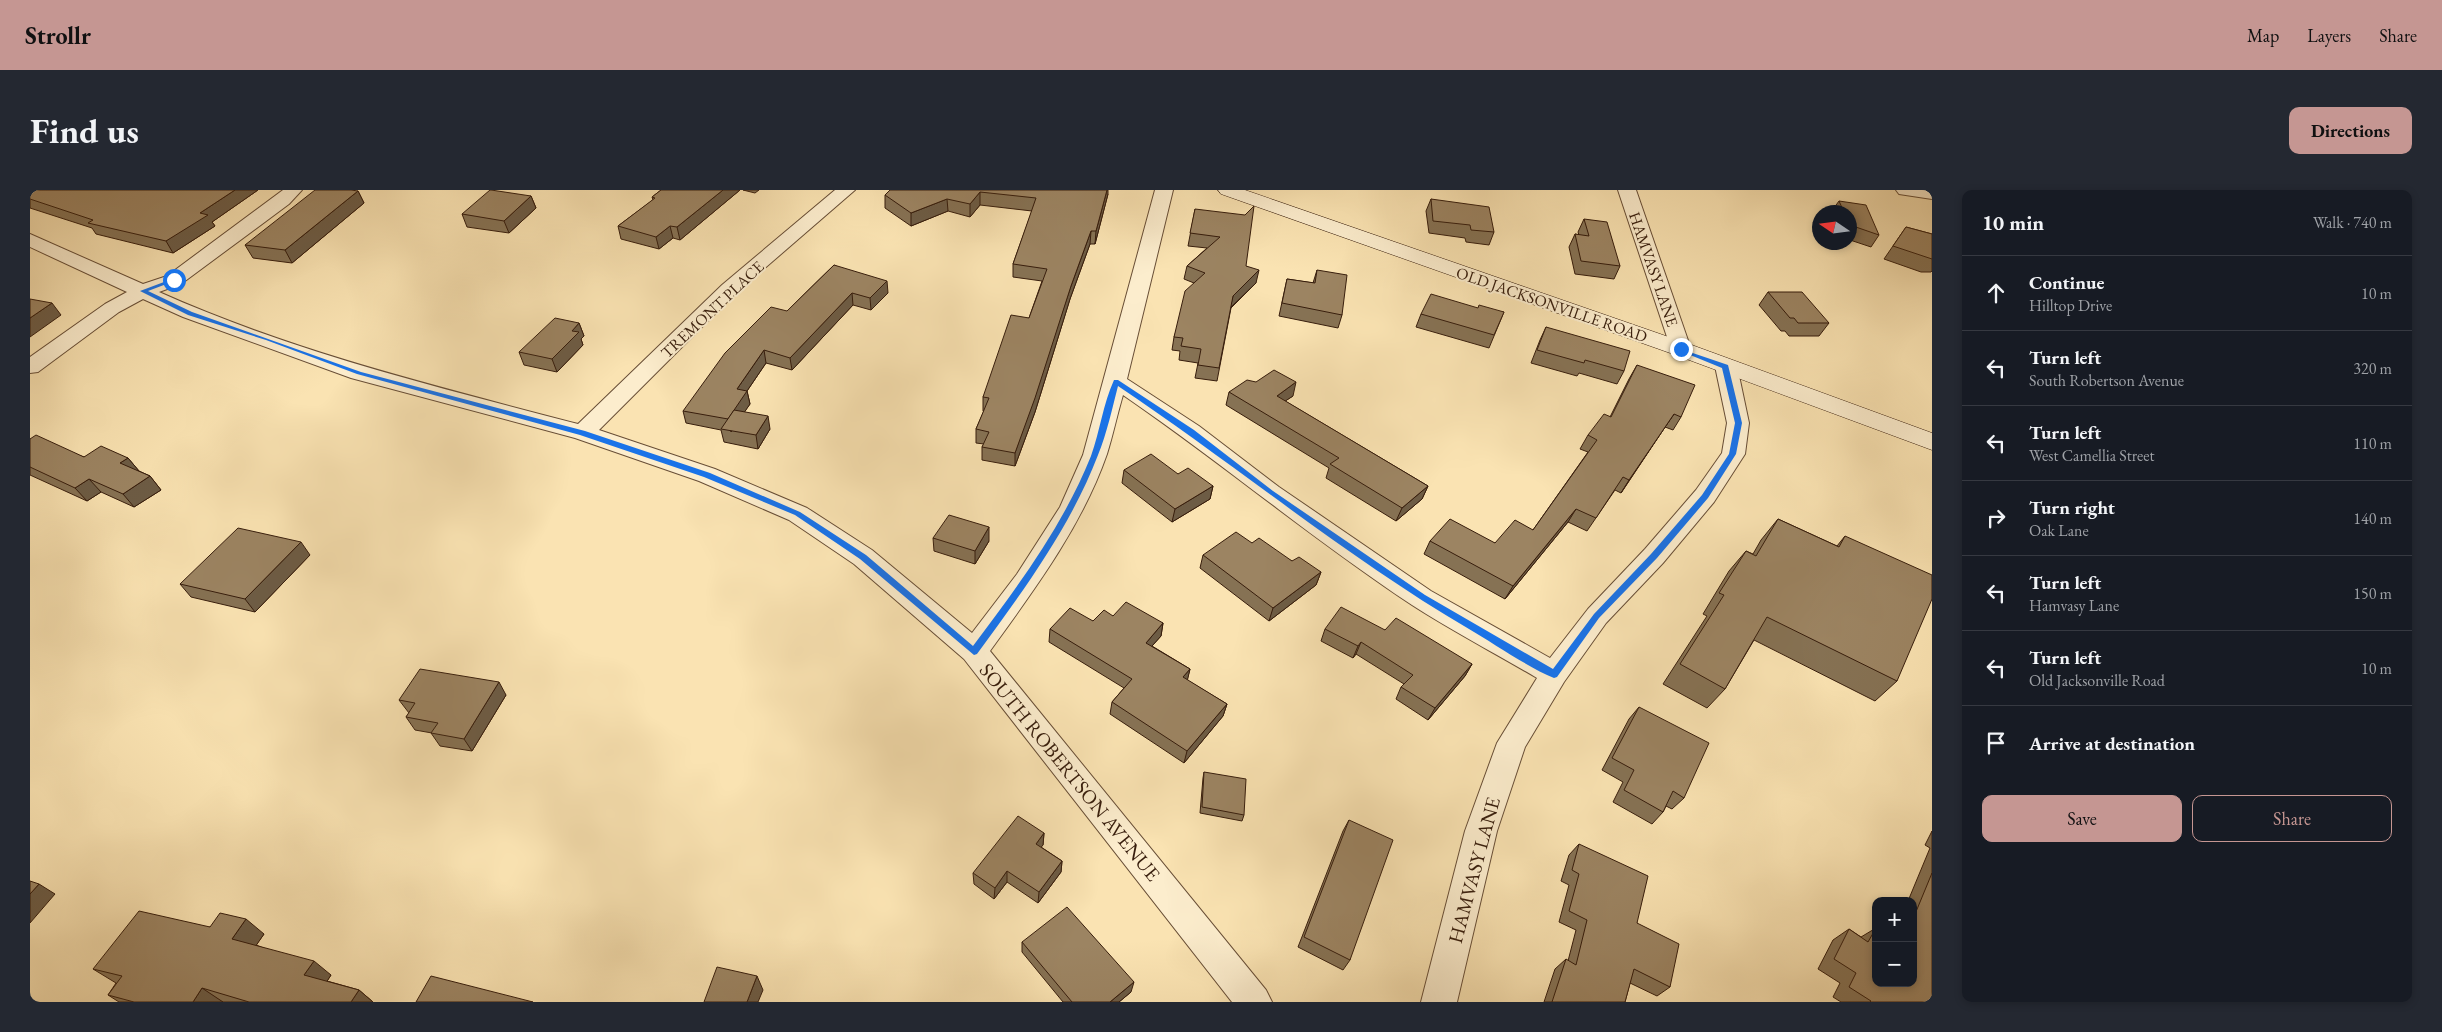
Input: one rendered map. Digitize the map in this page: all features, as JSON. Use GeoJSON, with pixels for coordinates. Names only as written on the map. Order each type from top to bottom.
{"type":"FeatureCollection","features":[{"type":"Feature","properties":{"kind":"main road","name":"OLD JACKSONVILLE ROAD"},"geometry":{"type":"LineString","coordinates":[[1227,190],[1681,349],[1932,442]]}},
{"type":"Feature","properties":{"kind":"street"},"geometry":{"type":"LineString","coordinates":[[30,367],[112,308],[143,291],[174,280],[283,200],[293,190]]}},
{"type":"Feature","properties":{"kind":"street","name":"TREMONT PLACE"},"geometry":{"type":"LineString","coordinates":[[583,433],[729,289],[846,190]]}},
{"type":"Feature","properties":{"kind":"street"},"geometry":{"type":"LineString","coordinates":[[974,651],[1026,581],[1070,509],[1095,455],[1116,381],[1164,190]]}},
{"type":"Feature","properties":{"kind":"street","name":"HAMVASY LANE"},"geometry":{"type":"LineString","coordinates":[[1627,190],[1681,349]]}},
{"type":"Feature","properties":{"kind":"street"},"geometry":{"type":"LineString","coordinates":[[1905,190],[1932,194]]}},
{"type":"Feature","properties":{"kind":"street","name":"SOUTH ROBERTSON AVENUE"},"geometry":{"type":"LineString","coordinates":[[30,240],[190,314],[268,339],[359,373],[583,433],[707,475],[798,514],[863,557],[974,651],[1254,1002]]}},
{"type":"Feature","properties":{"kind":"street","name":"HAMVASY LANE"},"geometry":{"type":"LineString","coordinates":[[1439,1002],[1480,831],[1512,743],[1554,674],[1596,616],[1654,556],[1705,496],[1732,454],[1738,423],[1726,366]]}},
{"type":"Feature","properties":{"kind":"street"},"geometry":{"type":"LineString","coordinates":[[1116,381],[1191,431],[1271,493],[1422,598],[1554,674]]}},
{"type":"Feature","properties":{"kind":"building"},"geometry":{"type":"Polygon","coordinates":[[[34,190],[235,190],[200,213],[208,215],[166,241],[88,223],[93,220],[30,199],[30,192],[34,190]]]}},
{"type":"Feature","properties":{"kind":"building"},"geometry":{"type":"Polygon","coordinates":[[[315,190],[358,191],[285,250],[245,245],[315,190]]]}},
{"type":"Feature","properties":{"kind":"building"},"geometry":{"type":"Polygon","coordinates":[[[490,190],[531,196],[504,221],[462,214],[490,190]]]}},
{"type":"Feature","properties":{"kind":"building"},"geometry":{"type":"Polygon","coordinates":[[[661,190],[723,190],[677,227],[670,226],[656,237],[618,226],[655,198],[652,197],[661,190]]]}},
{"type":"Feature","properties":{"kind":"building"},"geometry":{"type":"Polygon","coordinates":[[[890,190],[1107,190],[1096,231],[1091,231],[1015,453],[982,447],[989,432],[976,429],[989,398],[983,397],[1011,315],[1029,318],[1047,269],[1013,264],[1036,198],[980,192],[970,204],[947,199],[911,213],[885,195],[890,190]]]}},
{"type":"Feature","properties":{"kind":"building"},"geometry":{"type":"Polygon","coordinates":[[[1431,199],[1489,207],[1494,232],[1471,230],[1470,225],[1433,221],[1431,199]]]}},
{"type":"Feature","properties":{"kind":"building"},"geometry":{"type":"Polygon","coordinates":[[[1839,201],[1866,205],[1879,235],[1857,227],[1857,205],[1841,205],[1839,201]]]}},
{"type":"Feature","properties":{"kind":"building"},"geometry":{"type":"Polygon","coordinates":[[[1254,206],[1246,266],[1259,270],[1233,296],[1219,368],[1198,365],[1201,349],[1181,346],[1183,338],[1174,337],[1185,291],[1205,273],[1187,266],[1220,237],[1190,233],[1195,209],[1245,215],[1254,206]]]}},
{"type":"Feature","properties":{"kind":"building"},"geometry":{"type":"Polygon","coordinates":[[[1584,219],[1607,222],[1620,266],[1581,261],[1575,234],[1589,236],[1584,219]]]}},
{"type":"Feature","properties":{"kind":"building"},"geometry":{"type":"Polygon","coordinates":[[[1906,227],[1932,234],[1932,259],[1893,246],[1906,227]]]}},
{"type":"Feature","properties":{"kind":"building"},"geometry":{"type":"Polygon","coordinates":[[[834,265],[887,281],[870,298],[852,293],[790,358],[764,350],[737,389],[747,391],[728,419],[683,411],[725,353],[771,307],[787,311],[834,265]]]}},
{"type":"Feature","properties":{"kind":"building"},"geometry":{"type":"Polygon","coordinates":[[[1317,270],[1347,275],[1342,315],[1282,303],[1287,279],[1315,283],[1317,270]]]}},
{"type":"Feature","properties":{"kind":"building"},"geometry":{"type":"Polygon","coordinates":[[[1768,292],[1802,292],[1829,323],[1798,323],[1794,318],[1790,318],[1768,292]]]}},
{"type":"Feature","properties":{"kind":"building"},"geometry":{"type":"Polygon","coordinates":[[[1431,294],[1478,308],[1479,305],[1504,312],[1494,335],[1421,314],[1431,294]]]}},
{"type":"Feature","properties":{"kind":"building"},"geometry":{"type":"Polygon","coordinates":[[[30,299],[52,303],[30,318],[30,299]]]}},
{"type":"Feature","properties":{"kind":"building"},"geometry":{"type":"Polygon","coordinates":[[[555,318],[579,323],[572,331],[579,332],[552,359],[519,352],[555,318]]]}},
{"type":"Feature","properties":{"kind":"building"},"geometry":{"type":"Polygon","coordinates":[[[1546,327],[1630,351],[1624,371],[1585,360],[1584,363],[1537,350],[1546,327]]]}},
{"type":"Feature","properties":{"kind":"building"},"geometry":{"type":"Polygon","coordinates":[[[1637,365],[1695,385],[1681,417],[1674,414],[1629,480],[1623,477],[1596,518],[1576,509],[1513,586],[1430,541],[1450,519],[1495,543],[1515,520],[1533,530],[1597,440],[1588,435],[1604,414],[1611,417],[1637,365]]]}},
{"type":"Feature","properties":{"kind":"building"},"geometry":{"type":"Polygon","coordinates":[[[1274,370],[1296,382],[1277,396],[1428,486],[1402,508],[1330,464],[1339,458],[1229,392],[1247,380],[1256,382],[1274,370]]]}},
{"type":"Feature","properties":{"kind":"building"},"geometry":{"type":"Polygon","coordinates":[[[734,410],[768,416],[756,435],[721,429],[734,410]]]}},
{"type":"Feature","properties":{"kind":"building"},"geometry":{"type":"Polygon","coordinates":[[[36,435],[84,457],[101,446],[128,458],[120,463],[150,476],[123,494],[89,479],[75,488],[30,467],[30,439],[36,435]]]}},
{"type":"Feature","properties":{"kind":"building"},"geometry":{"type":"Polygon","coordinates":[[[1151,454],[1178,474],[1188,468],[1213,486],[1175,509],[1124,470],[1151,454]]]}},
{"type":"Feature","properties":{"kind":"building"},"geometry":{"type":"Polygon","coordinates":[[[949,515],[989,527],[975,551],[933,538],[949,515]]]}},
{"type":"Feature","properties":{"kind":"building"},"geometry":{"type":"Polygon","coordinates":[[[1778,519],[1839,547],[1845,536],[1932,575],[1932,599],[1897,681],[1767,617],[1725,689],[1680,664],[1724,595],[1719,593],[1746,551],[1756,556],[1778,519]]]}},
{"type":"Feature","properties":{"kind":"building"},"geometry":{"type":"Polygon","coordinates":[[[238,528],[301,542],[245,599],[180,584],[238,528]]]}},
{"type":"Feature","properties":{"kind":"building"},"geometry":{"type":"Polygon","coordinates":[[[1236,532],[1252,543],[1259,538],[1292,561],[1299,557],[1321,572],[1273,608],[1203,555],[1236,532]]]}},
{"type":"Feature","properties":{"kind":"building"},"geometry":{"type":"Polygon","coordinates":[[[1126,602],[1163,623],[1146,643],[1190,669],[1183,677],[1227,704],[1187,751],[1112,702],[1132,679],[1050,629],[1070,608],[1093,621],[1104,610],[1113,616],[1126,602]]]}},
{"type":"Feature","properties":{"kind":"building"},"geometry":{"type":"Polygon","coordinates":[[[1341,607],[1385,630],[1396,618],[1472,664],[1435,708],[1401,687],[1413,675],[1361,642],[1358,646],[1325,629],[1341,607]]]}},
{"type":"Feature","properties":{"kind":"building"},"geometry":{"type":"Polygon","coordinates":[[[420,669],[499,682],[464,739],[431,733],[438,723],[406,717],[415,703],[399,700],[420,669]]]}},
{"type":"Feature","properties":{"kind":"building"},"geometry":{"type":"Polygon","coordinates":[[[1639,707],[1709,743],[1684,798],[1673,791],[1663,812],[1624,790],[1634,770],[1612,758],[1639,707]]]}},
{"type":"Feature","properties":{"kind":"building"},"geometry":{"type":"Polygon","coordinates":[[[1204,772],[1246,779],[1244,815],[1202,807],[1204,772]]]}},
{"type":"Feature","properties":{"kind":"building"},"geometry":{"type":"Polygon","coordinates":[[[1018,816],[1044,833],[1036,844],[1062,861],[1039,892],[1007,871],[995,888],[973,873],[1018,816]]]}},
{"type":"Feature","properties":{"kind":"building"},"geometry":{"type":"Polygon","coordinates":[[[1349,820],[1393,840],[1350,960],[1304,937],[1349,820]]]}},
{"type":"Feature","properties":{"kind":"building"},"geometry":{"type":"Polygon","coordinates":[[[1579,844],[1648,876],[1637,923],[1679,944],[1670,987],[1634,969],[1625,1002],[1552,1002],[1566,959],[1576,965],[1587,920],[1569,911],[1579,874],[1572,870],[1579,844]]]}},
{"type":"Feature","properties":{"kind":"building"},"geometry":{"type":"Polygon","coordinates":[[[1932,873],[1932,1002],[1870,1002],[1849,987],[1856,973],[1834,959],[1849,929],[1868,942],[1872,935],[1872,987],[1917,987],[1917,909],[1932,873]]]}},
{"type":"Feature","properties":{"kind":"building"},"geometry":{"type":"Polygon","coordinates":[[[30,881],[39,884],[30,894],[30,881]]]}},
{"type":"Feature","properties":{"kind":"building"},"geometry":{"type":"Polygon","coordinates":[[[1067,907],[1134,982],[1110,1002],[1072,1002],[1022,942],[1067,907]]]}},
{"type":"Feature","properties":{"kind":"building"},"geometry":{"type":"Polygon","coordinates":[[[139,911],[210,927],[220,913],[246,919],[232,939],[314,961],[304,975],[359,990],[351,1002],[249,1002],[202,988],[193,1002],[134,1002],[108,995],[122,976],[93,969],[139,911]]]}},
{"type":"Feature","properties":{"kind":"building"},"geometry":{"type":"Polygon","coordinates":[[[717,967],[757,976],[747,1002],[704,1002],[717,967]]]}},
{"type":"Feature","properties":{"kind":"building"},"geometry":{"type":"Polygon","coordinates":[[[431,976],[533,1002],[416,1002],[431,976]]]}},
{"type":"Feature","properties":{"kind":"route"},"geometry":{"type":"LineString","coordinates":[[174,280],[143,291],[190,314],[268,339],[359,373],[583,433],[707,475],[798,514],[863,557],[974,651],[1026,581],[1070,509],[1095,455],[1116,381],[1191,431],[1271,493],[1422,598],[1554,674],[1596,616],[1654,556],[1705,496],[1732,454],[1738,423],[1726,366],[1681,349]]}}]}
